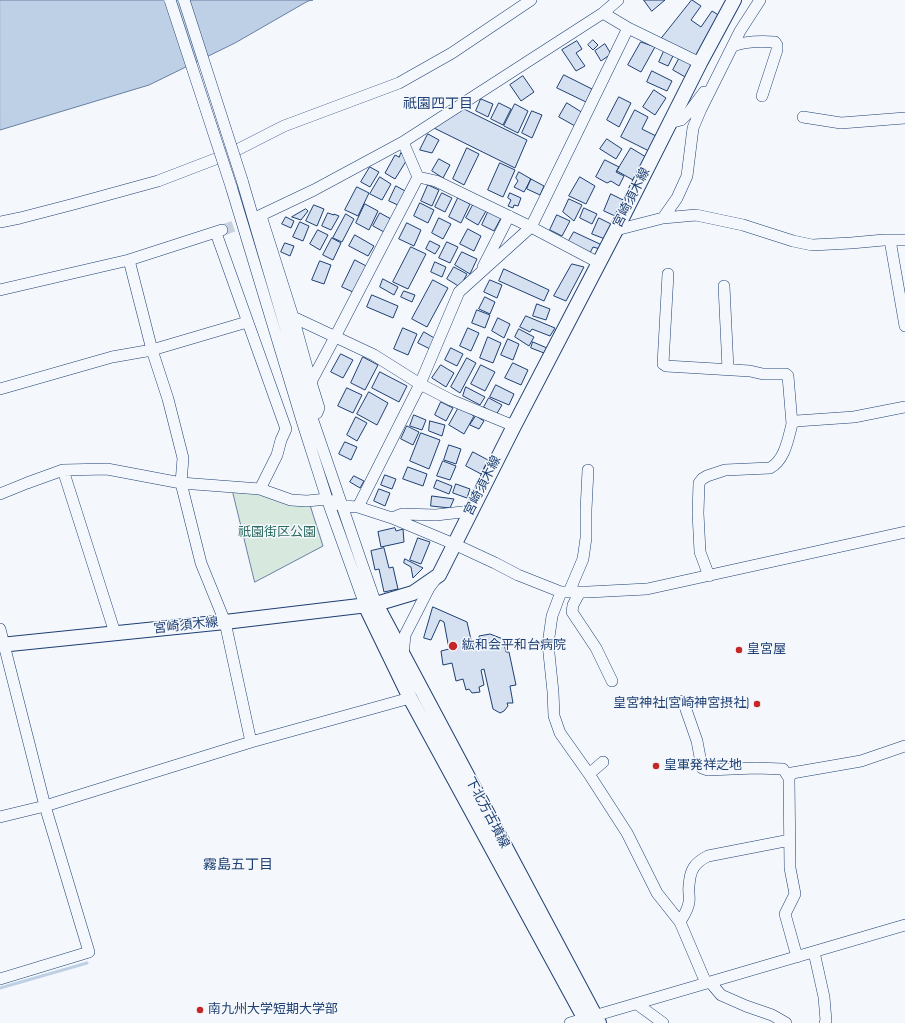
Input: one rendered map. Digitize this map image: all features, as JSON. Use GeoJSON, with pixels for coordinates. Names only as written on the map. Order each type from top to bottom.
{"type":"FeatureCollection","features":[{"type":"Feature","properties":{"kind":"main road","name":"宮崎須木線"},"geometry":{"type":"LineString","coordinates":[[2,645],[225,622],[370,605],[413,593],[438,575],[616,230],[700,63],[734,0]]}},
{"type":"Feature","properties":{"kind":"main road","name":"下北方古墳線"},"geometry":{"type":"LineString","coordinates":[[370,605],[403,656],[591,1020]]}},
{"type":"Feature","properties":{"kind":"main road","name":"下北方古墳線"},"geometry":{"type":"LineString","coordinates":[[370,605],[410,698],[591,1020]]}},
{"type":"Feature","properties":{"kind":"street"},"geometry":{"type":"LineString","coordinates":[[170,0],[231,186],[327,499],[370,605]]}},
{"type":"Feature","properties":{"kind":"street"},"geometry":{"type":"LineString","coordinates":[[184,0],[242,180],[311,416],[342,506],[370,605]]}},
{"type":"Feature","properties":{"kind":"street"},"geometry":{"type":"LineString","coordinates":[[0,222],[68,206],[158,181],[231,153],[284,126],[399,83],[452,53],[531,0]]}},
{"type":"Feature","properties":{"kind":"street"},"geometry":{"type":"LineString","coordinates":[[311,416],[317,413],[319,408],[293,317],[258,217],[314,190],[402,142],[603,13],[618,0]]}},
{"type":"Feature","properties":{"kind":"street"},"geometry":{"type":"LineString","coordinates":[[663,218],[677,198],[687,176],[693,128],[740,31],[760,0]]}},
{"type":"Feature","properties":{"kind":"street"},"geometry":{"type":"LineString","coordinates":[[603,13],[628,28],[700,63]]}},
{"type":"Feature","properties":{"kind":"street"},"geometry":{"type":"LineString","coordinates":[[358,507],[420,384],[459,292],[531,227],[628,28]]}},
{"type":"Feature","properties":{"kind":"street"},"geometry":{"type":"LineString","coordinates":[[733,46],[742,43],[769,42],[775,42],[777,45],[777,50],[762,96]]}},
{"type":"Feature","properties":{"kind":"street"},"geometry":{"type":"LineString","coordinates":[[670,123],[681,120],[706,90],[712,88]]}},
{"type":"Feature","properties":{"kind":"street"},"geometry":{"type":"LineString","coordinates":[[803,117],[841,123],[905,118]]}},
{"type":"Feature","properties":{"kind":"street"},"geometry":{"type":"LineString","coordinates":[[402,142],[418,177]]}},
{"type":"Feature","properties":{"kind":"street"},"geometry":{"type":"LineString","coordinates":[[418,177],[436,181],[531,227],[599,263]]}},
{"type":"Feature","properties":{"kind":"street"},"geometry":{"type":"LineString","coordinates":[[311,382],[418,177]]}},
{"type":"Feature","properties":{"kind":"street"},"geometry":{"type":"LineString","coordinates":[[616,230],[663,218],[696,215],[743,225],[793,241],[812,245],[905,240]]}},
{"type":"Feature","properties":{"kind":"street"},"geometry":{"type":"LineString","coordinates":[[480,273],[509,216]]}},
{"type":"Feature","properties":{"kind":"street"},"geometry":{"type":"LineString","coordinates":[[0,290],[128,260],[220,232],[247,322],[286,429],[277,455],[260,489]]}},
{"type":"Feature","properties":{"kind":"street"},"geometry":{"type":"LineString","coordinates":[[890,240],[905,326]]}},
{"type":"Feature","properties":{"kind":"street"},"geometry":{"type":"LineString","coordinates":[[128,260],[152,350],[168,399],[183,458],[181,483],[201,564],[225,622],[251,742]]}},
{"type":"Feature","properties":{"kind":"street"},"geometry":{"type":"LineString","coordinates":[[668,274],[663,364],[666,366],[728,369],[763,374],[786,374],[788,376],[792,424],[787,442],[775,465],[770,468],[725,470],[707,476],[699,483],[698,514],[700,552],[709,576]]}},
{"type":"Feature","properties":{"kind":"street"},"geometry":{"type":"LineString","coordinates":[[724,286],[728,369]]}},
{"type":"Feature","properties":{"kind":"street"},"geometry":{"type":"LineString","coordinates":[[293,317],[374,355],[420,384],[451,400],[514,426]]}},
{"type":"Feature","properties":{"kind":"street"},"geometry":{"type":"LineString","coordinates":[[0,389],[112,357],[152,350],[247,322]]}},
{"type":"Feature","properties":{"kind":"street"},"geometry":{"type":"LineString","coordinates":[[792,424],[796,421],[854,416],[905,407]]}},
{"type":"Feature","properties":{"kind":"street"},"geometry":{"type":"LineString","coordinates":[[286,429],[303,424]]}},
{"type":"Feature","properties":{"kind":"street"},"geometry":{"type":"LineString","coordinates":[[0,494],[63,470],[107,469],[181,483],[260,489],[291,500],[307,501],[327,499],[342,506],[358,507],[392,518],[496,563],[518,575],[570,592],[647,589],[905,532]]}},
{"type":"Feature","properties":{"kind":"street"},"geometry":{"type":"LineString","coordinates":[[63,470],[114,633]]}},
{"type":"Feature","properties":{"kind":"street"},"geometry":{"type":"LineString","coordinates":[[588,470],[586,538],[583,559],[570,592],[552,616],[548,644],[554,716],[560,733],[589,774],[627,833],[657,893],[680,922],[708,983],[721,995],[772,1015],[786,1023]]}},
{"type":"Feature","properties":{"kind":"street"},"geometry":{"type":"LineString","coordinates":[[392,518],[402,514],[436,515],[471,511]]}},
{"type":"Feature","properties":{"kind":"street"},"geometry":{"type":"LineString","coordinates":[[403,656],[405,634],[429,588],[438,575]]}},
{"type":"Feature","properties":{"kind":"street"},"geometry":{"type":"LineString","coordinates":[[570,592],[573,605],[572,612],[596,648],[612,681]]}},
{"type":"Feature","properties":{"kind":"street"},"geometry":{"type":"LineString","coordinates":[[0,628],[2,645],[45,806],[89,952],[0,979]]}},
{"type":"Feature","properties":{"kind":"street"},"geometry":{"type":"LineString","coordinates":[[0,817],[45,806],[251,742],[410,698]]}},
{"type":"Feature","properties":{"kind":"street"},"geometry":{"type":"LineString","coordinates":[[683,701],[697,741],[702,768],[708,770],[756,768],[784,769],[789,778],[790,868],[795,894],[786,914],[797,957]]}},
{"type":"Feature","properties":{"kind":"street"},"geometry":{"type":"LineString","coordinates":[[789,778],[792,773],[861,761],[905,746]]}},
{"type":"Feature","properties":{"kind":"street"},"geometry":{"type":"LineString","coordinates":[[589,774],[603,762]]}},
{"type":"Feature","properties":{"kind":"street"},"geometry":{"type":"LineString","coordinates":[[680,922],[686,914],[689,901],[689,886],[692,870],[698,861],[708,856],[790,840]]}},
{"type":"Feature","properties":{"kind":"street"},"geometry":{"type":"LineString","coordinates":[[570,1023],[591,1020],[637,1004],[905,925]]}},
{"type":"Feature","properties":{"kind":"street"},"geometry":{"type":"LineString","coordinates":[[814,952],[824,997],[825,1023]]}},
{"type":"Feature","properties":{"kind":"street"},"geometry":{"type":"LineString","coordinates":[[637,1004],[664,1023]]}},
{"type":"Feature","properties":{"kind":"green space","name":"祇園街区公園"},"geometry":{"type":"Polygon","coordinates":[[[233,492],[259,493],[310,505],[323,546],[255,582],[233,492]]]}},
{"type":"Feature","properties":{"kind":"water"},"geometry":{"type":"Polygon","coordinates":[[[0,0],[313,0],[308,1],[235,43],[149,85],[0,130],[0,0]]]}},
{"type":"Feature","properties":{"kind":"building"},"geometry":{"type":"Polygon","coordinates":[[[644,0],[665,0],[652,11],[644,0]]]}},
{"type":"Feature","properties":{"kind":"building"},"geometry":{"type":"Polygon","coordinates":[[[692,0],[701,6],[691,20],[701,27],[712,11],[720,16],[695,59],[661,39],[692,0]]]}},
{"type":"Feature","properties":{"kind":"building"},"geometry":{"type":"Polygon","coordinates":[[[593,40],[598,45],[593,50],[588,45],[593,40]]]}},
{"type":"Feature","properties":{"kind":"building"},"geometry":{"type":"Polygon","coordinates":[[[577,41],[582,49],[576,53],[585,66],[576,71],[562,50],[577,41]]]}},
{"type":"Feature","properties":{"kind":"building"},"geometry":{"type":"Polygon","coordinates":[[[641,42],[655,47],[641,72],[628,65],[641,42]]]}},
{"type":"Feature","properties":{"kind":"building"},"geometry":{"type":"Polygon","coordinates":[[[605,44],[611,54],[601,61],[595,51],[605,44]]]}},
{"type":"Feature","properties":{"kind":"building"},"geometry":{"type":"Polygon","coordinates":[[[665,49],[674,54],[668,66],[659,62],[665,49]]]}},
{"type":"Feature","properties":{"kind":"building"},"geometry":{"type":"Polygon","coordinates":[[[680,57],[694,64],[687,78],[673,70],[680,57]]]}},
{"type":"Feature","properties":{"kind":"building"},"geometry":{"type":"Polygon","coordinates":[[[652,71],[672,81],[667,91],[647,82],[652,71]]]}},
{"type":"Feature","properties":{"kind":"building"},"geometry":{"type":"Polygon","coordinates":[[[564,75],[592,89],[586,102],[557,88],[564,75]]]}},
{"type":"Feature","properties":{"kind":"building"},"geometry":{"type":"Polygon","coordinates":[[[523,76],[534,92],[521,101],[510,85],[523,76]]]}},
{"type":"Feature","properties":{"kind":"building"},"geometry":{"type":"Polygon","coordinates":[[[654,90],[666,98],[655,115],[643,107],[654,90]]]}},
{"type":"Feature","properties":{"kind":"building"},"geometry":{"type":"Polygon","coordinates":[[[619,97],[631,103],[619,127],[607,120],[619,97]]]}},
{"type":"Feature","properties":{"kind":"building"},"geometry":{"type":"Polygon","coordinates":[[[481,99],[493,104],[488,117],[476,111],[481,99]]]}},
{"type":"Feature","properties":{"kind":"building"},"geometry":{"type":"Polygon","coordinates":[[[499,103],[511,109],[503,125],[491,119],[499,103]]]}},
{"type":"Feature","properties":{"kind":"building"},"geometry":{"type":"Polygon","coordinates":[[[567,103],[583,113],[575,126],[559,117],[567,103]]]}},
{"type":"Feature","properties":{"kind":"building"},"geometry":{"type":"Polygon","coordinates":[[[515,104],[528,111],[518,133],[504,126],[515,104]]]}},
{"type":"Feature","properties":{"kind":"building"},"geometry":{"type":"Polygon","coordinates":[[[464,109],[527,140],[515,168],[434,128],[464,109]]]}},
{"type":"Feature","properties":{"kind":"building"},"geometry":{"type":"Polygon","coordinates":[[[635,110],[648,117],[642,129],[656,136],[649,151],[621,137],[635,110]]]}},
{"type":"Feature","properties":{"kind":"building"},"geometry":{"type":"Polygon","coordinates":[[[532,111],[542,115],[532,138],[522,133],[532,111]]]}},
{"type":"Feature","properties":{"kind":"building"},"geometry":{"type":"Polygon","coordinates":[[[428,134],[439,140],[432,153],[420,150],[428,134]]]}},
{"type":"Feature","properties":{"kind":"building"},"geometry":{"type":"Polygon","coordinates":[[[607,139],[622,149],[616,159],[600,149],[607,139]]]}},
{"type":"Feature","properties":{"kind":"building"},"geometry":{"type":"Polygon","coordinates":[[[467,148],[479,154],[464,185],[453,179],[467,148]]]}},
{"type":"Feature","properties":{"kind":"building"},"geometry":{"type":"Polygon","coordinates":[[[631,148],[646,157],[633,180],[617,171],[631,148]]]}},
{"type":"Feature","properties":{"kind":"building"},"geometry":{"type":"Polygon","coordinates":[[[401,153],[408,158],[395,179],[385,173],[395,155],[399,157],[401,153]]]}},
{"type":"Feature","properties":{"kind":"building"},"geometry":{"type":"Polygon","coordinates":[[[439,159],[450,165],[443,178],[432,171],[439,159]]]}},
{"type":"Feature","properties":{"kind":"building"},"geometry":{"type":"Polygon","coordinates":[[[605,160],[619,167],[616,172],[624,176],[619,186],[611,181],[607,183],[596,177],[605,160]]]}},
{"type":"Feature","properties":{"kind":"building"},"geometry":{"type":"Polygon","coordinates":[[[500,163],[515,170],[503,197],[488,190],[500,163]]]}},
{"type":"Feature","properties":{"kind":"building"},"geometry":{"type":"Polygon","coordinates":[[[370,167],[379,172],[370,187],[361,182],[370,167]]]}},
{"type":"Feature","properties":{"kind":"building"},"geometry":{"type":"Polygon","coordinates":[[[519,172],[531,179],[524,192],[514,187],[518,181],[516,178],[519,172]]]}},
{"type":"Feature","properties":{"kind":"building"},"geometry":{"type":"Polygon","coordinates":[[[380,177],[391,184],[382,200],[370,194],[380,177]]]}},
{"type":"Feature","properties":{"kind":"building"},"geometry":{"type":"Polygon","coordinates":[[[580,177],[595,186],[586,204],[569,196],[580,177]]]}},
{"type":"Feature","properties":{"kind":"building"},"geometry":{"type":"Polygon","coordinates":[[[531,179],[544,186],[540,195],[527,189],[531,179]]]}},
{"type":"Feature","properties":{"kind":"building"},"geometry":{"type":"Polygon","coordinates":[[[428,185],[439,190],[432,206],[421,201],[428,185]]]}},
{"type":"Feature","properties":{"kind":"building"},"geometry":{"type":"Polygon","coordinates":[[[396,186],[407,192],[400,206],[389,201],[396,186]]]}},
{"type":"Feature","properties":{"kind":"building"},"geometry":{"type":"Polygon","coordinates":[[[357,187],[369,193],[358,216],[345,210],[357,187]]]}},
{"type":"Feature","properties":{"kind":"building"},"geometry":{"type":"Polygon","coordinates":[[[442,193],[452,198],[445,212],[435,207],[442,193]]]}},
{"type":"Feature","properties":{"kind":"building"},"geometry":{"type":"Polygon","coordinates":[[[510,193],[521,198],[518,206],[514,205],[513,208],[508,206],[511,200],[508,198],[510,193]]]}},
{"type":"Feature","properties":{"kind":"building"},"geometry":{"type":"Polygon","coordinates":[[[611,194],[623,200],[615,216],[604,211],[611,194]]]}},
{"type":"Feature","properties":{"kind":"building"},"geometry":{"type":"Polygon","coordinates":[[[458,198],[470,204],[461,223],[449,217],[458,198]]]}},
{"type":"Feature","properties":{"kind":"building"},"geometry":{"type":"Polygon","coordinates":[[[569,199],[582,205],[574,221],[563,212],[569,199]]]}},
{"type":"Feature","properties":{"kind":"building"},"geometry":{"type":"Polygon","coordinates":[[[420,203],[434,210],[428,223],[414,216],[420,203]]]}},
{"type":"Feature","properties":{"kind":"building"},"geometry":{"type":"Polygon","coordinates":[[[474,203],[486,211],[478,225],[466,218],[474,203]]]}},
{"type":"Feature","properties":{"kind":"building"},"geometry":{"type":"Polygon","coordinates":[[[365,204],[378,211],[369,230],[356,223],[365,204]]]}},
{"type":"Feature","properties":{"kind":"building"},"geometry":{"type":"Polygon","coordinates":[[[314,205],[324,209],[317,226],[306,221],[314,205]]]}},
{"type":"Feature","properties":{"kind":"building"},"geometry":{"type":"Polygon","coordinates":[[[584,208],[597,214],[592,224],[580,218],[584,208]]]}},
{"type":"Feature","properties":{"kind":"building"},"geometry":{"type":"Polygon","coordinates":[[[306,209],[308,211],[301,220],[292,217],[306,209]]]}},
{"type":"Feature","properties":{"kind":"building"},"geometry":{"type":"Polygon","coordinates":[[[488,212],[501,218],[494,231],[482,225],[488,212]]]}},
{"type":"Feature","properties":{"kind":"building"},"geometry":{"type":"Polygon","coordinates":[[[328,213],[339,216],[331,230],[322,226],[328,213]]]}},
{"type":"Feature","properties":{"kind":"building"},"geometry":{"type":"Polygon","coordinates":[[[380,213],[391,219],[384,232],[373,226],[380,213]]]}},
{"type":"Feature","properties":{"kind":"building"},"geometry":{"type":"Polygon","coordinates":[[[346,214],[354,219],[342,242],[333,238],[346,214]]]}},
{"type":"Feature","properties":{"kind":"building"},"geometry":{"type":"Polygon","coordinates":[[[557,215],[570,221],[562,236],[550,230],[557,215]]]}},
{"type":"Feature","properties":{"kind":"building"},"geometry":{"type":"Polygon","coordinates":[[[286,217],[294,221],[291,228],[282,224],[286,217]]]}},
{"type":"Feature","properties":{"kind":"building"},"geometry":{"type":"Polygon","coordinates":[[[439,218],[451,224],[443,239],[432,233],[439,218]]]}},
{"type":"Feature","properties":{"kind":"building"},"geometry":{"type":"Polygon","coordinates":[[[599,218],[611,224],[605,239],[592,234],[599,218]]]}},
{"type":"Feature","properties":{"kind":"building"},"geometry":{"type":"Polygon","coordinates":[[[300,222],[309,226],[303,241],[293,237],[300,222]]]}},
{"type":"Feature","properties":{"kind":"building"},"geometry":{"type":"Polygon","coordinates":[[[407,223],[421,230],[414,246],[399,239],[407,223]]]}},
{"type":"Feature","properties":{"kind":"building"},"geometry":{"type":"Polygon","coordinates":[[[468,229],[481,236],[474,251],[460,244],[468,229]]]}},
{"type":"Feature","properties":{"kind":"building"},"geometry":{"type":"Polygon","coordinates":[[[318,230],[328,235],[320,250],[310,244],[318,230]]]}},
{"type":"Feature","properties":{"kind":"building"},"geometry":{"type":"Polygon","coordinates":[[[574,232],[602,245],[600,249],[593,247],[589,255],[567,244],[574,232]]]}},
{"type":"Feature","properties":{"kind":"building"},"geometry":{"type":"Polygon","coordinates":[[[355,235],[374,246],[368,256],[349,246],[355,235]]]}},
{"type":"Feature","properties":{"kind":"building"},"geometry":{"type":"Polygon","coordinates":[[[332,238],[341,243],[333,260],[323,255],[332,238]]]}},
{"type":"Feature","properties":{"kind":"building"},"geometry":{"type":"Polygon","coordinates":[[[430,241],[440,246],[435,254],[426,249],[430,241]]]}},
{"type":"Feature","properties":{"kind":"building"},"geometry":{"type":"Polygon","coordinates":[[[447,242],[458,247],[450,263],[439,258],[447,242]]]}},
{"type":"Feature","properties":{"kind":"building"},"geometry":{"type":"Polygon","coordinates":[[[285,243],[294,246],[290,256],[281,252],[285,243]]]}},
{"type":"Feature","properties":{"kind":"building"},"geometry":{"type":"Polygon","coordinates":[[[411,247],[426,254],[408,289],[393,282],[411,247]]]}},
{"type":"Feature","properties":{"kind":"building"},"geometry":{"type":"Polygon","coordinates":[[[462,252],[477,259],[470,274],[455,265],[462,252]]]}},
{"type":"Feature","properties":{"kind":"building"},"geometry":{"type":"Polygon","coordinates":[[[355,260],[368,267],[355,293],[342,287],[355,260]]]}},
{"type":"Feature","properties":{"kind":"building"},"geometry":{"type":"Polygon","coordinates":[[[320,261],[331,265],[324,284],[312,280],[320,261]]]}},
{"type":"Feature","properties":{"kind":"building"},"geometry":{"type":"Polygon","coordinates":[[[435,262],[446,267],[442,277],[431,272],[435,262]]]}},
{"type":"Feature","properties":{"kind":"building"},"geometry":{"type":"Polygon","coordinates":[[[572,264],[584,267],[566,301],[554,296],[572,264]]]}},
{"type":"Feature","properties":{"kind":"building"},"geometry":{"type":"Polygon","coordinates":[[[454,267],[467,274],[460,287],[447,279],[454,267]]]}},
{"type":"Feature","properties":{"kind":"building"},"geometry":{"type":"Polygon","coordinates":[[[504,269],[549,290],[544,301],[499,281],[504,269]]]}},
{"type":"Feature","properties":{"kind":"building"},"geometry":{"type":"Polygon","coordinates":[[[383,279],[398,287],[394,295],[380,287],[383,279]]]}},
{"type":"Feature","properties":{"kind":"building"},"geometry":{"type":"Polygon","coordinates":[[[433,280],[448,288],[427,327],[412,319],[433,280]]]}},
{"type":"Feature","properties":{"kind":"building"},"geometry":{"type":"Polygon","coordinates":[[[490,280],[502,285],[497,298],[484,292],[490,280]]]}},
{"type":"Feature","properties":{"kind":"building"},"geometry":{"type":"Polygon","coordinates":[[[404,291],[415,295],[412,302],[401,297],[404,291]]]}},
{"type":"Feature","properties":{"kind":"building"},"geometry":{"type":"Polygon","coordinates":[[[372,295],[398,306],[393,318],[367,307],[372,295]]]}},
{"type":"Feature","properties":{"kind":"building"},"geometry":{"type":"Polygon","coordinates":[[[485,297],[495,302],[490,314],[479,309],[485,297]]]}},
{"type":"Feature","properties":{"kind":"building"},"geometry":{"type":"Polygon","coordinates":[[[537,304],[550,309],[546,320],[533,316],[537,304]]]}},
{"type":"Feature","properties":{"kind":"building"},"geometry":{"type":"Polygon","coordinates":[[[477,310],[490,315],[485,328],[472,323],[477,310]]]}},
{"type":"Feature","properties":{"kind":"building"},"geometry":{"type":"Polygon","coordinates":[[[526,316],[555,328],[550,336],[532,329],[530,332],[520,327],[526,316]]]}},
{"type":"Feature","properties":{"kind":"building"},"geometry":{"type":"Polygon","coordinates":[[[498,318],[510,324],[504,338],[492,331],[498,318]]]}},
{"type":"Feature","properties":{"kind":"building"},"geometry":{"type":"Polygon","coordinates":[[[403,328],[417,334],[408,355],[394,349],[403,328]]]}},
{"type":"Feature","properties":{"kind":"building"},"geometry":{"type":"Polygon","coordinates":[[[468,328],[479,333],[471,351],[460,346],[468,328]]]}},
{"type":"Feature","properties":{"kind":"building"},"geometry":{"type":"Polygon","coordinates":[[[519,329],[534,337],[529,346],[515,337],[519,329]]]}},
{"type":"Feature","properties":{"kind":"building"},"geometry":{"type":"Polygon","coordinates":[[[424,332],[436,339],[430,349],[418,343],[424,332]]]}},
{"type":"Feature","properties":{"kind":"building"},"geometry":{"type":"Polygon","coordinates":[[[488,337],[501,343],[493,363],[480,358],[488,337]]]}},
{"type":"Feature","properties":{"kind":"building"},"geometry":{"type":"Polygon","coordinates":[[[508,339],[519,344],[513,360],[501,355],[508,339]]]}},
{"type":"Feature","properties":{"kind":"building"},"geometry":{"type":"Polygon","coordinates":[[[533,342],[547,348],[544,353],[531,348],[533,342]]]}},
{"type":"Feature","properties":{"kind":"building"},"geometry":{"type":"Polygon","coordinates":[[[451,348],[463,354],[457,366],[445,360],[451,348]]]}},
{"type":"Feature","properties":{"kind":"building"},"geometry":{"type":"Polygon","coordinates":[[[341,354],[353,360],[343,378],[331,372],[341,354]]]}},
{"type":"Feature","properties":{"kind":"building"},"geometry":{"type":"Polygon","coordinates":[[[363,357],[378,365],[365,390],[351,383],[363,357]]]}},
{"type":"Feature","properties":{"kind":"building"},"geometry":{"type":"Polygon","coordinates":[[[467,358],[476,363],[460,393],[451,387],[467,358]]]}},
{"type":"Feature","properties":{"kind":"building"},"geometry":{"type":"Polygon","coordinates":[[[513,363],[528,370],[521,385],[505,378],[513,363]]]}},
{"type":"Feature","properties":{"kind":"building"},"geometry":{"type":"Polygon","coordinates":[[[441,365],[454,373],[446,387],[432,378],[441,365]]]}},
{"type":"Feature","properties":{"kind":"building"},"geometry":{"type":"Polygon","coordinates":[[[481,365],[495,372],[485,391],[471,384],[481,365]]]}},
{"type":"Feature","properties":{"kind":"building"},"geometry":{"type":"Polygon","coordinates":[[[380,372],[407,386],[399,402],[372,388],[380,372]]]}},
{"type":"Feature","properties":{"kind":"building"},"geometry":{"type":"Polygon","coordinates":[[[496,385],[514,394],[509,405],[490,397],[496,385]]]}},
{"type":"Feature","properties":{"kind":"building"},"geometry":{"type":"Polygon","coordinates":[[[466,387],[485,397],[480,405],[463,396],[466,387]]]}},
{"type":"Feature","properties":{"kind":"building"},"geometry":{"type":"Polygon","coordinates":[[[347,388],[362,395],[353,413],[338,406],[347,388]]]}},
{"type":"Feature","properties":{"kind":"building"},"geometry":{"type":"Polygon","coordinates":[[[369,392],[388,403],[377,425],[357,414],[369,392]]]}},
{"type":"Feature","properties":{"kind":"building"},"geometry":{"type":"Polygon","coordinates":[[[489,398],[502,405],[496,415],[484,407],[489,398]]]}},
{"type":"Feature","properties":{"kind":"building"},"geometry":{"type":"Polygon","coordinates":[[[441,402],[453,408],[446,421],[435,415],[441,402]]]}},
{"type":"Feature","properties":{"kind":"building"},"geometry":{"type":"Polygon","coordinates":[[[459,407],[474,416],[464,434],[449,425],[459,407]]]}},
{"type":"Feature","properties":{"kind":"building"},"geometry":{"type":"Polygon","coordinates":[[[414,415],[426,420],[422,430],[410,426],[414,415]]]}},
{"type":"Feature","properties":{"kind":"building"},"geometry":{"type":"Polygon","coordinates":[[[476,416],[484,421],[479,429],[470,425],[476,416]]]}},
{"type":"Feature","properties":{"kind":"building"},"geometry":{"type":"Polygon","coordinates":[[[356,417],[367,423],[357,441],[347,435],[356,417]]]}},
{"type":"Feature","properties":{"kind":"building"},"geometry":{"type":"Polygon","coordinates":[[[430,421],[445,425],[442,436],[429,431],[430,421]]]}},
{"type":"Feature","properties":{"kind":"building"},"geometry":{"type":"Polygon","coordinates":[[[407,426],[419,432],[413,445],[401,439],[407,426]]]}},
{"type":"Feature","properties":{"kind":"building"},"geometry":{"type":"Polygon","coordinates":[[[421,433],[440,440],[429,469],[410,461],[421,433]]]}},
{"type":"Feature","properties":{"kind":"building"},"geometry":{"type":"Polygon","coordinates":[[[345,442],[357,447],[351,460],[339,454],[345,442]]]}},
{"type":"Feature","properties":{"kind":"building"},"geometry":{"type":"Polygon","coordinates":[[[449,445],[461,449],[456,464],[444,460],[449,445]]]}},
{"type":"Feature","properties":{"kind":"building"},"geometry":{"type":"Polygon","coordinates":[[[473,452],[488,460],[481,474],[466,466],[473,452]]]}},
{"type":"Feature","properties":{"kind":"building"},"geometry":{"type":"Polygon","coordinates":[[[443,461],[456,466],[450,480],[437,476],[443,461]]]}},
{"type":"Feature","properties":{"kind":"building"},"geometry":{"type":"Polygon","coordinates":[[[408,467],[427,474],[423,486],[403,479],[408,467]]]}},
{"type":"Feature","properties":{"kind":"building"},"geometry":{"type":"Polygon","coordinates":[[[385,475],[396,479],[392,489],[381,485],[385,475]]]}},
{"type":"Feature","properties":{"kind":"building"},"geometry":{"type":"Polygon","coordinates":[[[354,476],[364,481],[360,488],[350,482],[354,476]]]}},
{"type":"Feature","properties":{"kind":"building"},"geometry":{"type":"Polygon","coordinates":[[[437,480],[452,486],[449,494],[434,488],[437,480]]]}},
{"type":"Feature","properties":{"kind":"building"},"geometry":{"type":"Polygon","coordinates":[[[456,484],[470,489],[467,498],[453,493],[456,484]]]}},
{"type":"Feature","properties":{"kind":"building"},"geometry":{"type":"Polygon","coordinates":[[[379,489],[390,493],[385,506],[374,501],[379,489]]]}},
{"type":"Feature","properties":{"kind":"building"},"geometry":{"type":"Polygon","coordinates":[[[432,496],[454,499],[450,508],[431,506],[432,496]]]}},
{"type":"Feature","properties":{"kind":"building"},"geometry":{"type":"Polygon","coordinates":[[[395,528],[396,531],[403,529],[404,542],[381,547],[378,532],[395,528]]]}},
{"type":"Feature","properties":{"kind":"building"},"geometry":{"type":"Polygon","coordinates":[[[418,538],[430,542],[421,564],[410,560],[418,538]]]}},
{"type":"Feature","properties":{"kind":"building"},"geometry":{"type":"Polygon","coordinates":[[[384,548],[389,568],[393,567],[398,589],[384,592],[379,569],[375,570],[371,551],[384,548]]]}},
{"type":"Feature","properties":{"kind":"building"},"geometry":{"type":"Polygon","coordinates":[[[405,559],[423,568],[413,578],[411,567],[404,563],[405,559]]]}},
{"type":"Feature","properties":{"kind":"building"},"geometry":{"type":"Polygon","coordinates":[[[433,607],[467,622],[472,644],[479,643],[479,636],[490,634],[503,639],[506,652],[509,652],[516,685],[510,686],[513,703],[507,703],[508,706],[504,711],[500,713],[493,709],[484,669],[481,670],[484,685],[479,687],[480,692],[472,693],[469,689],[466,690],[463,679],[456,681],[452,663],[443,665],[441,651],[449,649],[444,622],[440,620],[431,640],[424,638],[433,607]]]}},
{"type":"Feature","properties":{"kind":"waterway"},"geometry":{"type":"LineString","coordinates":[[0,988],[87,963]]}},
{"type":"Feature","properties":{"kind":"tunnel"},"geometry":{"type":"LineString","coordinates":[[223,230],[251,220]]}},
{"type":"Feature","properties":{"kind":"place","name":"紘和会平和台病院"},"geometry":{"type":"Point","coordinates":[453,646]}},
{"type":"Feature","properties":{"kind":"place","name":"皇宮屋"},"geometry":{"type":"Point","coordinates":[739,650]}},
{"type":"Feature","properties":{"kind":"place","name":"皇宮神社(宮崎神宮摂社)"},"geometry":{"type":"Point","coordinates":[757,704]}},
{"type":"Feature","properties":{"kind":"place","name":"皇軍発祥之地"},"geometry":{"type":"Point","coordinates":[656,766]}},
{"type":"Feature","properties":{"kind":"place","name":"南九州大学短期大学部"},"geometry":{"type":"Point","coordinates":[200,1010]}},
{"type":"Feature","properties":{"kind":"district","name":"祇園四丁目"},"geometry":{"type":"Point","coordinates":[438,104]}},
{"type":"Feature","properties":{"kind":"district","name":"霧島五丁目"},"geometry":{"type":"Point","coordinates":[238,865]}}]}
